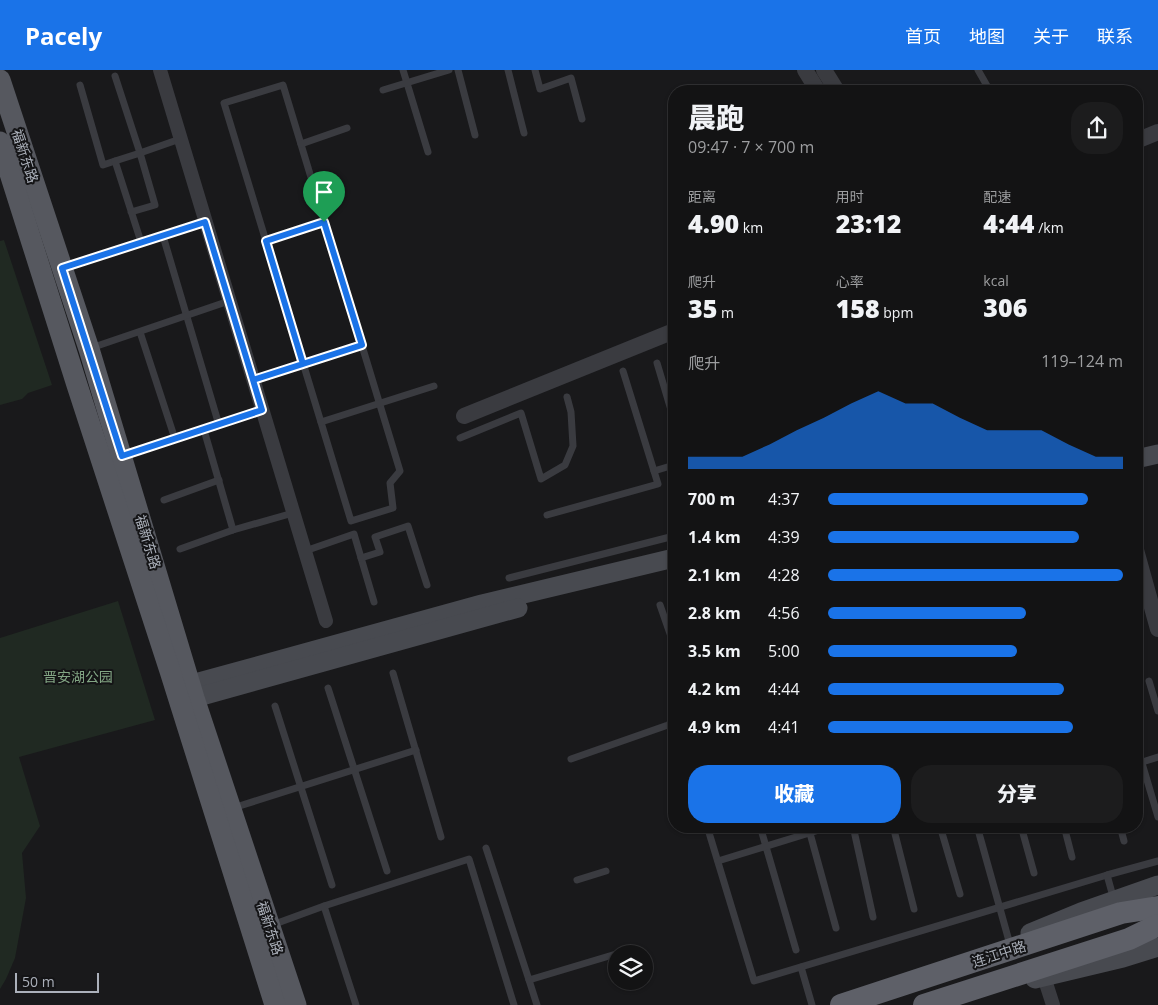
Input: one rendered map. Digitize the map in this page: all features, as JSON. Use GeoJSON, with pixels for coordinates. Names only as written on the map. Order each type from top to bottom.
{"type":"FeatureCollection","features":[{"type":"Feature","properties":{"kind":"highway"},"geometry":{"type":"LineString","coordinates":[[1118,907],[1158,894]]}},
{"type":"Feature","properties":{"kind":"highway","name":"连江中路"},"geometry":{"type":"LineString","coordinates":[[841,1005],[912,982],[1118,907],[1158,907]]}},
{"type":"Feature","properties":{"kind":"highway","name":"连江中路"},"geometry":{"type":"LineString","coordinates":[[924,1005],[1129,939],[1158,925]]}},
{"type":"Feature","properties":{"kind":"highway"},"geometry":{"type":"LineString","coordinates":[[1129,939],[1158,935]]}},
{"type":"Feature","properties":{"kind":"main road","name":"福新东路"},"geometry":{"type":"LineString","coordinates":[[0,80],[122,456],[185,693],[274,1002]]}},
{"type":"Feature","properties":{"kind":"main road","name":"福新东路"},"geometry":{"type":"LineString","coordinates":[[0,142],[77,385],[185,693],[231,808],[296,1005]]}},
{"type":"Feature","properties":{"kind":"main road"},"geometry":{"type":"LineString","coordinates":[[1143,444],[1158,441]]}},
{"type":"Feature","properties":{"kind":"main road"},"geometry":{"type":"LineString","coordinates":[[1143,457],[1158,454]]}},
{"type":"Feature","properties":{"kind":"main road"},"geometry":{"type":"LineString","coordinates":[[185,693],[482,604],[668,559]]}},
{"type":"Feature","properties":{"kind":"main road"},"geometry":{"type":"LineString","coordinates":[[185,693],[668,572]]}},
{"type":"Feature","properties":{"kind":"main road"},"geometry":{"type":"LineString","coordinates":[[912,982],[1081,912],[1118,907],[1158,885]]}},
{"type":"Feature","properties":{"kind":"main road"},"geometry":{"type":"LineString","coordinates":[[924,1005],[1158,948]]}},
{"type":"Feature","properties":{"kind":"street"},"geometry":{"type":"LineString","coordinates":[[160,70],[326,620]]}},
{"type":"Feature","properties":{"kind":"street"},"geometry":{"type":"LineString","coordinates":[[805,70],[814,85]]}},
{"type":"Feature","properties":{"kind":"street"},"geometry":{"type":"LineString","coordinates":[[824,70],[833,85]]}},
{"type":"Feature","properties":{"kind":"street"},"geometry":{"type":"LineString","coordinates":[[1143,138],[1158,132]]}},
{"type":"Feature","properties":{"kind":"street"},"geometry":{"type":"LineString","coordinates":[[464,416],[668,332]]}},
{"type":"Feature","properties":{"kind":"street"},"geometry":{"type":"LineString","coordinates":[[1143,575],[1158,629]]}},
{"type":"Feature","properties":{"kind":"street"},"geometry":{"type":"LineString","coordinates":[[1044,977],[1053,1005]]}},
{"type":"Feature","properties":{"kind":"lane"},"geometry":{"type":"LineString","coordinates":[[403,70],[428,152]]}},
{"type":"Feature","properties":{"kind":"lane"},"geometry":{"type":"LineString","coordinates":[[383,90],[449,70]]}},
{"type":"Feature","properties":{"kind":"lane"},"geometry":{"type":"LineString","coordinates":[[458,70],[475,136]]}},
{"type":"Feature","properties":{"kind":"lane"},"geometry":{"type":"LineString","coordinates":[[508,70],[524,132]]}},
{"type":"Feature","properties":{"kind":"lane"},"geometry":{"type":"LineString","coordinates":[[535,70],[540,89],[571,78],[582,119]]}},
{"type":"Feature","properties":{"kind":"lane"},"geometry":{"type":"LineString","coordinates":[[978,70],[987,85]]}},
{"type":"Feature","properties":{"kind":"lane"},"geometry":{"type":"LineString","coordinates":[[115,76],[155,205],[131,212]]}},
{"type":"Feature","properties":{"kind":"lane"},"geometry":{"type":"LineString","coordinates":[[80,85],[103,165],[180,139]]}},
{"type":"Feature","properties":{"kind":"lane"},"geometry":{"type":"LineString","coordinates":[[282,85],[324,222],[400,471],[390,483],[393,508],[351,521],[224,103],[282,85]]}},
{"type":"Feature","properties":{"kind":"lane"},"geometry":{"type":"LineString","coordinates":[[301,144],[347,128]]}},
{"type":"Feature","properties":{"kind":"lane"},"geometry":{"type":"LineString","coordinates":[[115,161],[141,242]]}},
{"type":"Feature","properties":{"kind":"lane"},"geometry":{"type":"LineString","coordinates":[[62,268],[205,222]]}},
{"type":"Feature","properties":{"kind":"lane"},"geometry":{"type":"LineString","coordinates":[[266,241],[324,222]]}},
{"type":"Feature","properties":{"kind":"lane"},"geometry":{"type":"LineString","coordinates":[[163,236],[219,425]]}},
{"type":"Feature","properties":{"kind":"lane"},"geometry":{"type":"LineString","coordinates":[[88,349],[229,301]]}},
{"type":"Feature","properties":{"kind":"lane"},"geometry":{"type":"LineString","coordinates":[[140,332],[175,440]]}},
{"type":"Feature","properties":{"kind":"lane"},"geometry":{"type":"LineString","coordinates":[[253,380],[362,345]]}},
{"type":"Feature","properties":{"kind":"lane"},"geometry":{"type":"LineString","coordinates":[[657,363],[668,400]]}},
{"type":"Feature","properties":{"kind":"lane"},"geometry":{"type":"LineString","coordinates":[[547,515],[658,484],[623,371]]}},
{"type":"Feature","properties":{"kind":"lane"},"geometry":{"type":"LineString","coordinates":[[321,422],[434,386]]}},
{"type":"Feature","properties":{"kind":"lane"},"geometry":{"type":"LineString","coordinates":[[460,438],[521,413],[541,479],[565,466],[573,446],[571,412],[567,397]]}},
{"type":"Feature","properties":{"kind":"lane"},"geometry":{"type":"LineString","coordinates":[[122,456],[262,410]]}},
{"type":"Feature","properties":{"kind":"lane"},"geometry":{"type":"LineString","coordinates":[[204,430],[234,530]]}},
{"type":"Feature","properties":{"kind":"lane"},"geometry":{"type":"LineString","coordinates":[[654,471],[668,467]]}},
{"type":"Feature","properties":{"kind":"lane"},"geometry":{"type":"LineString","coordinates":[[164,500],[219,480]]}},
{"type":"Feature","properties":{"kind":"lane"},"geometry":{"type":"LineString","coordinates":[[180,549],[234,530],[293,513]]}},
{"type":"Feature","properties":{"kind":"lane"},"geometry":{"type":"LineString","coordinates":[[361,558],[380,552],[375,537],[408,526],[427,586]]}},
{"type":"Feature","properties":{"kind":"lane"},"geometry":{"type":"LineString","coordinates":[[305,551],[354,534],[374,602]]}},
{"type":"Feature","properties":{"kind":"lane"},"geometry":{"type":"LineString","coordinates":[[509,578],[668,538]]}},
{"type":"Feature","properties":{"kind":"lane"},"geometry":{"type":"LineString","coordinates":[[660,605],[668,628]]}},
{"type":"Feature","properties":{"kind":"lane"},"geometry":{"type":"LineString","coordinates":[[393,673],[441,837]]}},
{"type":"Feature","properties":{"kind":"lane"},"geometry":{"type":"LineString","coordinates":[[1149,682],[1158,711]]}},
{"type":"Feature","properties":{"kind":"lane"},"geometry":{"type":"LineString","coordinates":[[328,688],[387,871]]}},
{"type":"Feature","properties":{"kind":"lane"},"geometry":{"type":"LineString","coordinates":[[275,706],[332,884]]}},
{"type":"Feature","properties":{"kind":"lane"},"geometry":{"type":"LineString","coordinates":[[571,759],[668,725]]}},
{"type":"Feature","properties":{"kind":"lane"},"geometry":{"type":"LineString","coordinates":[[231,808],[416,750]]}},
{"type":"Feature","properties":{"kind":"lane"},"geometry":{"type":"LineString","coordinates":[[1143,762],[1158,757]]}},
{"type":"Feature","properties":{"kind":"lane"},"geometry":{"type":"LineString","coordinates":[[1143,774],[1158,817]]}},
{"type":"Feature","properties":{"kind":"lane"},"geometry":{"type":"LineString","coordinates":[[709,833],[754,981],[1158,861]]}},
{"type":"Feature","properties":{"kind":"lane"},"geometry":{"type":"LineString","coordinates":[[762,833],[796,950]]}},
{"type":"Feature","properties":{"kind":"lane"},"geometry":{"type":"LineString","coordinates":[[718,861],[801,833]]}},
{"type":"Feature","properties":{"kind":"lane"},"geometry":{"type":"LineString","coordinates":[[810,833],[836,928]]}},
{"type":"Feature","properties":{"kind":"lane"},"geometry":{"type":"LineString","coordinates":[[855,833],[873,917]]}},
{"type":"Feature","properties":{"kind":"lane"},"geometry":{"type":"LineString","coordinates":[[895,833],[914,910]]}},
{"type":"Feature","properties":{"kind":"lane"},"geometry":{"type":"LineString","coordinates":[[942,833],[960,894]]}},
{"type":"Feature","properties":{"kind":"lane"},"geometry":{"type":"LineString","coordinates":[[979,833],[1009,941]]}},
{"type":"Feature","properties":{"kind":"lane"},"geometry":{"type":"LineString","coordinates":[[1023,833],[1034,873]]}},
{"type":"Feature","properties":{"kind":"lane"},"geometry":{"type":"LineString","coordinates":[[1066,833],[1072,857]]}},
{"type":"Feature","properties":{"kind":"lane"},"geometry":{"type":"LineString","coordinates":[[1122,833],[1124,841]]}},
{"type":"Feature","properties":{"kind":"lane"},"geometry":{"type":"LineString","coordinates":[[486,848],[537,1005]]}},
{"type":"Feature","properties":{"kind":"lane"},"geometry":{"type":"LineString","coordinates":[[269,926],[469,859],[514,1005]]}},
{"type":"Feature","properties":{"kind":"lane"},"geometry":{"type":"LineString","coordinates":[[576,880],[606,871]]}},
{"type":"Feature","properties":{"kind":"lane"},"geometry":{"type":"LineString","coordinates":[[1107,875],[1118,907]]}},
{"type":"Feature","properties":{"kind":"lane"},"geometry":{"type":"LineString","coordinates":[[324,906],[356,1005]]}},
{"type":"Feature","properties":{"kind":"lane"},"geometry":{"type":"LineString","coordinates":[[529,980],[608,957]]}},
{"type":"Feature","properties":{"kind":"lane"},"geometry":{"type":"LineString","coordinates":[[801,967],[812,1005]]}},
{"type":"Feature","properties":{"kind":"green space"},"geometry":{"type":"Polygon","coordinates":[[[4,240],[52,385],[28,393],[22,399],[0,405],[0,241],[4,240]]]}},
{"type":"Feature","properties":{"kind":"green space","name":"晋安湖公园"},"geometry":{"type":"Polygon","coordinates":[[[118,601],[155,720],[19,757],[40,826],[22,853],[26,898],[15,958],[0,989],[0,638],[118,601]]]}},
{"type":"Feature","properties":{"kind":"route"},"geometry":{"type":"LineString","coordinates":[[324,222],[266,241],[303,364],[253,380],[262,410],[122,456],[62,268],[205,222],[253,380],[303,364],[362,345],[324,222]]}}]}
